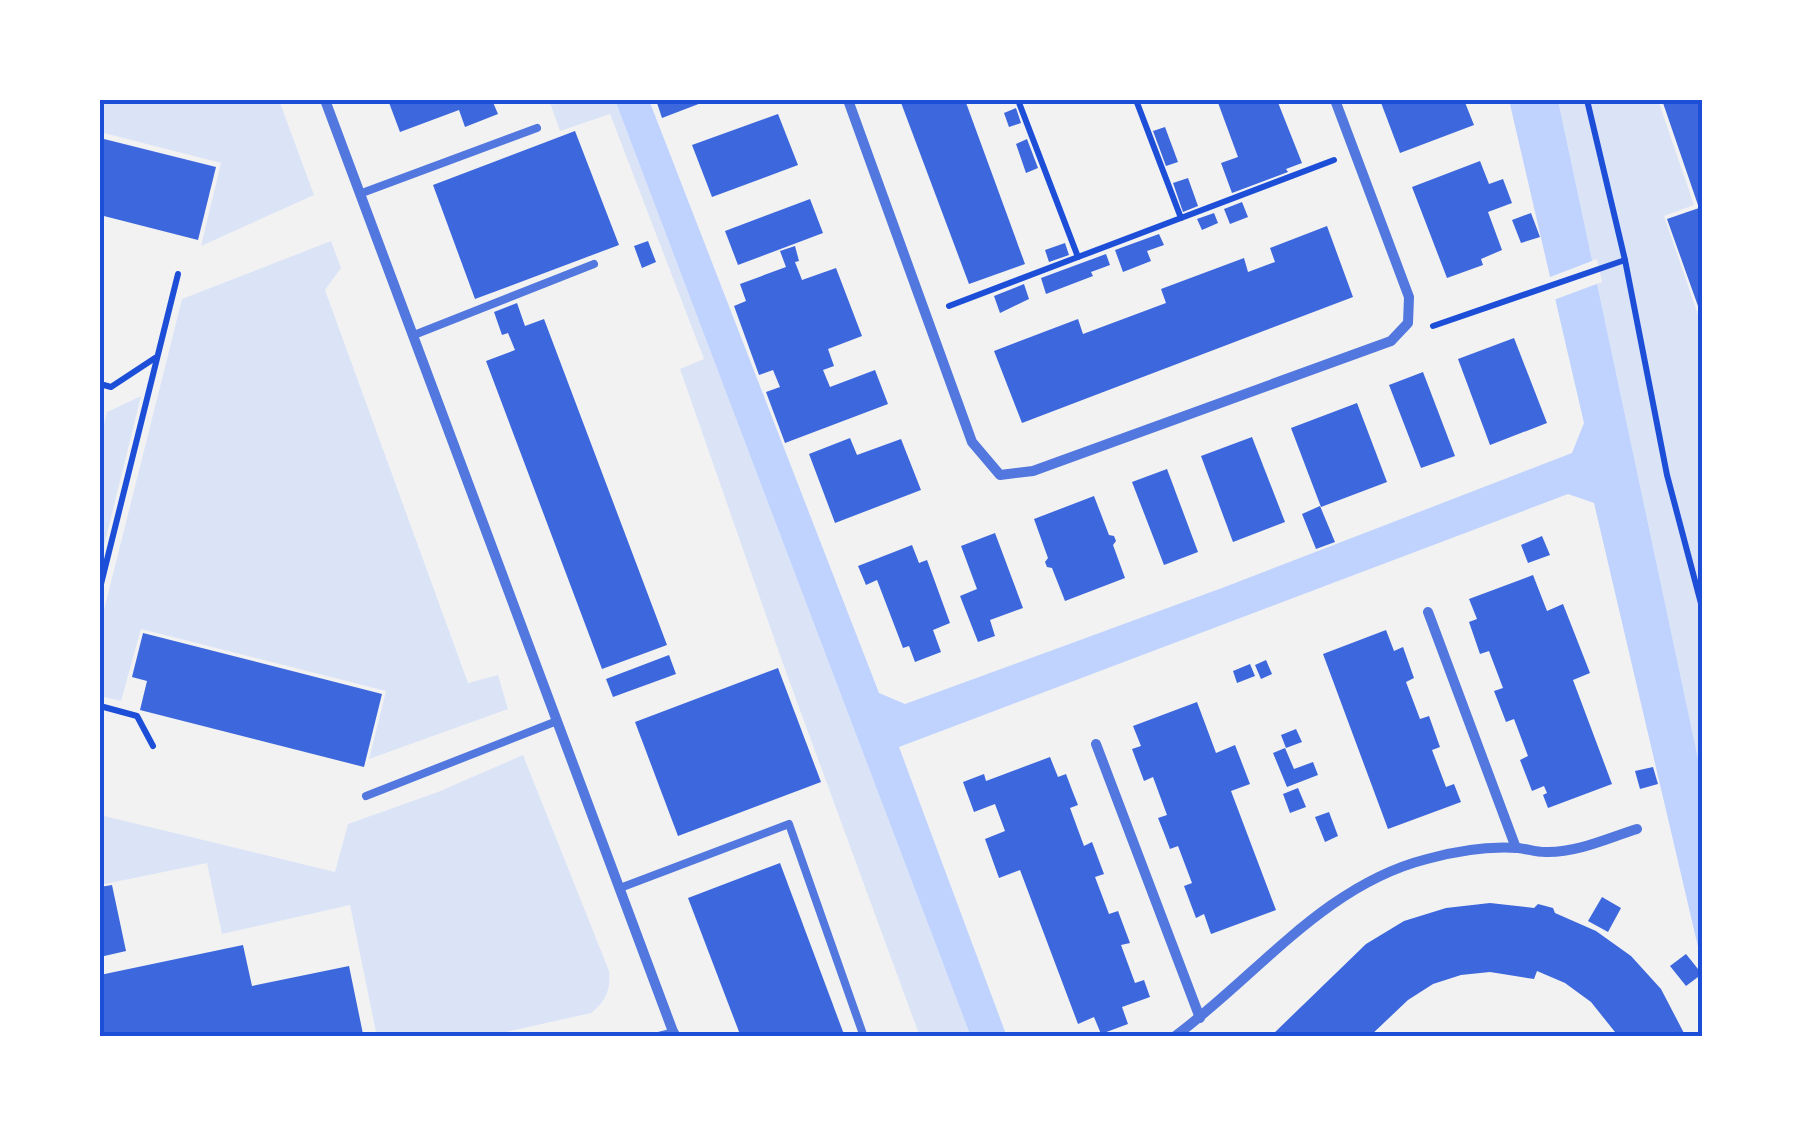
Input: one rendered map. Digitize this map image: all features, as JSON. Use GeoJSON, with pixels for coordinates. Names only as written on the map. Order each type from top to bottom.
{"type":"FeatureCollection","features":[{"type":"Feature","properties":{"kind":"street"},"geometry":{"type":"LineString","coordinates":[[325,100],[674,1035],[658,1037]]}},
{"type":"Feature","properties":{"kind":"street"},"geometry":{"type":"LineString","coordinates":[[848,100],[972,442],[1000,475],[1034,471],[1391,341],[1408,323],[1409,297],[1336,100]]}},
{"type":"Feature","properties":{"kind":"street"},"geometry":{"type":"LineString","coordinates":[[1428,612],[1516,848]]}},
{"type":"Feature","properties":{"kind":"street"},"geometry":{"type":"LineString","coordinates":[[1096,744],[1200,1018]]}},
{"type":"Feature","properties":{"kind":"street"},"geometry":{"type":"LineString","coordinates":[[1174,1037],[1333,902],[1369,880],[1426,859],[1516,848],[1546,853],[1637,830]]}},
{"type":"Feature","properties":{"kind":"lane"},"geometry":{"type":"LineString","coordinates":[[362,193],[537,128]]}},
{"type":"Feature","properties":{"kind":"lane"},"geometry":{"type":"LineString","coordinates":[[414,334],[594,264]]}},
{"type":"Feature","properties":{"kind":"lane"},"geometry":{"type":"LineString","coordinates":[[366,796],[557,721]]}},
{"type":"Feature","properties":{"kind":"lane"},"geometry":{"type":"LineString","coordinates":[[620,888],[789,824],[864,1037]]}},
{"type":"Feature","properties":{"kind":"path"},"geometry":{"type":"LineString","coordinates":[[1018,100],[1078,257]]}},
{"type":"Feature","properties":{"kind":"path"},"geometry":{"type":"LineString","coordinates":[[1136,100],[1180,218]]}},
{"type":"Feature","properties":{"kind":"path"},"geometry":{"type":"LineString","coordinates":[[1587,100],[1625,260],[1667,476],[1703,611]]}},
{"type":"Feature","properties":{"kind":"path"},"geometry":{"type":"LineString","coordinates":[[927,315],[1355,152]]}},
{"type":"Feature","properties":{"kind":"path"},"geometry":{"type":"LineString","coordinates":[[1408,323],[1430,328],[1625,260]]}},
{"type":"Feature","properties":{"kind":"path"},"geometry":{"type":"LineString","coordinates":[[100,588],[178,274]]}},
{"type":"Feature","properties":{"kind":"path"},"geometry":{"type":"LineString","coordinates":[[100,384],[111,387],[156,356]]}},
{"type":"Feature","properties":{"kind":"path"},"geometry":{"type":"LineString","coordinates":[[100,706],[138,716],[153,746]]}},
{"type":"Feature","properties":{"kind":"shaded area"},"geometry":{"type":"Polygon","coordinates":[[[100,100],[279,100],[314,195],[201,246],[221,163],[100,132],[100,100]]]}},
{"type":"Feature","properties":{"kind":"shaded area"},"geometry":{"type":"Polygon","coordinates":[[[549,100],[615,100],[971,1037],[920,1037],[680,369],[704,359],[610,114],[560,131],[549,100]]]}},
{"type":"Feature","properties":{"kind":"shaded area"},"geometry":{"type":"Polygon","coordinates":[[[1558,100],[1658,100],[1694,205],[1664,216],[1703,329],[1703,782],[1558,100]]]}},
{"type":"Feature","properties":{"kind":"shaded area"},"geometry":{"type":"Polygon","coordinates":[[[331,241],[341,268],[325,290],[468,683],[498,675],[508,709],[369,759],[386,691],[141,629],[121,701],[100,696],[100,626],[182,299],[331,241]]]}},
{"type":"Feature","properties":{"kind":"shaded area"},"geometry":{"type":"Polygon","coordinates":[[[141,396],[100,562],[100,440],[107,412],[141,396]]]}},
{"type":"Feature","properties":{"kind":"shaded area"},"geometry":{"type":"Polygon","coordinates":[[[523,755],[609,971],[606,995],[591,1013],[484,1037],[377,1037],[350,905],[222,934],[207,863],[100,885],[100,815],[335,872],[348,824],[438,792],[523,755]]]}},
{"type":"Feature","properties":{"kind":"water"},"geometry":{"type":"Polygon","coordinates":[[[615,100],[649,100],[879,693],[905,704],[1222,588],[1572,453],[1584,423],[1509,100],[1558,100],[1703,782],[1703,968],[1594,503],[1568,494],[899,747],[1007,1037],[971,1037],[615,100]]]}},
{"type":"Feature","properties":{"kind":"pier"},"geometry":{"type":"Polygon","coordinates":[[[1597,259],[1602,282],[1551,301],[1545,279],[1597,259]]]}},
{"type":"Feature","properties":{"kind":"building"},"geometry":{"type":"Polygon","coordinates":[[[388,100],[492,100],[498,114],[465,127],[459,110],[400,132],[388,100]]]}},
{"type":"Feature","properties":{"kind":"building"},"geometry":{"type":"Polygon","coordinates":[[[656,100],[709,100],[662,118],[656,100]]]}},
{"type":"Feature","properties":{"kind":"building"},"geometry":{"type":"Polygon","coordinates":[[[900,100],[965,100],[1025,264],[969,284],[900,100]]]}},
{"type":"Feature","properties":{"kind":"building"},"geometry":{"type":"Polygon","coordinates":[[[1217,100],[1277,100],[1302,163],[1232,193],[1221,163],[1238,157],[1217,100]]]}},
{"type":"Feature","properties":{"kind":"building"},"geometry":{"type":"Polygon","coordinates":[[[1380,100],[1464,100],[1474,125],[1400,153],[1380,100]]]}},
{"type":"Feature","properties":{"kind":"building"},"geometry":{"type":"Polygon","coordinates":[[[1662,100],[1703,100],[1703,320],[1667,219],[1699,208],[1662,100]]]}},
{"type":"Feature","properties":{"kind":"building"},"geometry":{"type":"Polygon","coordinates":[[[1016,108],[1021,123],[1009,127],[1004,113],[1016,108]]]}},
{"type":"Feature","properties":{"kind":"building"},"geometry":{"type":"Polygon","coordinates":[[[778,114],[798,165],[712,197],[692,145],[778,114]]]}},
{"type":"Feature","properties":{"kind":"building"},"geometry":{"type":"Polygon","coordinates":[[[1165,127],[1178,162],[1166,166],[1153,131],[1165,127]]]}},
{"type":"Feature","properties":{"kind":"building"},"geometry":{"type":"Polygon","coordinates":[[[575,131],[619,245],[475,299],[433,185],[575,131]]]}},
{"type":"Feature","properties":{"kind":"building"},"geometry":{"type":"Polygon","coordinates":[[[100,138],[216,167],[198,240],[100,215],[100,138]]]}},
{"type":"Feature","properties":{"kind":"building"},"geometry":{"type":"Polygon","coordinates":[[[1027,139],[1038,168],[1026,173],[1016,144],[1027,139]]]}},
{"type":"Feature","properties":{"kind":"building"},"geometry":{"type":"Polygon","coordinates":[[[1480,161],[1489,184],[1503,179],[1512,203],[1488,212],[1502,250],[1481,259],[1483,265],[1447,278],[1412,187],[1480,161]]]}},
{"type":"Feature","properties":{"kind":"building"},"geometry":{"type":"Polygon","coordinates":[[[1188,178],[1198,206],[1183,212],[1173,183],[1188,178]]]}},
{"type":"Feature","properties":{"kind":"building"},"geometry":{"type":"Polygon","coordinates":[[[810,199],[823,233],[738,265],[725,231],[810,199]]]}},
{"type":"Feature","properties":{"kind":"building"},"geometry":{"type":"Polygon","coordinates":[[[1242,202],[1248,217],[1230,224],[1224,209],[1242,202]]]}},
{"type":"Feature","properties":{"kind":"building"},"geometry":{"type":"Polygon","coordinates":[[[1214,213],[1218,223],[1202,230],[1197,219],[1214,213]]]}},
{"type":"Feature","properties":{"kind":"building"},"geometry":{"type":"Polygon","coordinates":[[[1531,213],[1540,237],[1521,243],[1512,220],[1531,213]]]}},
{"type":"Feature","properties":{"kind":"building"},"geometry":{"type":"Polygon","coordinates":[[[1327,226],[1353,297],[1022,423],[994,351],[1078,319],[1083,334],[1166,303],[1161,289],[1244,258],[1248,272],[1275,262],[1270,248],[1327,226]]]}},
{"type":"Feature","properties":{"kind":"building"},"geometry":{"type":"Polygon","coordinates":[[[1159,234],[1164,245],[1147,251],[1151,261],[1123,272],[1115,250],[1159,234]]]}},
{"type":"Feature","properties":{"kind":"building"},"geometry":{"type":"Polygon","coordinates":[[[648,241],[656,262],[642,268],[634,246],[648,241]]]}},
{"type":"Feature","properties":{"kind":"building"},"geometry":{"type":"Polygon","coordinates":[[[1065,243],[1069,255],[1049,262],[1045,250],[1065,243]]]}},
{"type":"Feature","properties":{"kind":"building"},"geometry":{"type":"Polygon","coordinates":[[[795,246],[799,261],[795,262],[802,280],[836,268],[862,336],[828,349],[834,366],[823,370],[830,387],[875,370],[888,404],[785,443],[766,392],[780,387],[773,370],[759,375],[734,306],[746,301],[740,284],[786,267],[780,251],[795,246]]]}},
{"type":"Feature","properties":{"kind":"building"},"geometry":{"type":"Polygon","coordinates":[[[1106,254],[1110,265],[1091,272],[1093,276],[1046,294],[1041,278],[1106,254]]]}},
{"type":"Feature","properties":{"kind":"building"},"geometry":{"type":"Polygon","coordinates":[[[1024,284],[1029,299],[1000,313],[994,296],[1024,284]]]}},
{"type":"Feature","properties":{"kind":"building"},"geometry":{"type":"Polygon","coordinates":[[[517,303],[525,326],[544,319],[667,645],[602,669],[486,361],[515,350],[508,333],[502,335],[494,312],[517,303]]]}},
{"type":"Feature","properties":{"kind":"building"},"geometry":{"type":"Polygon","coordinates":[[[1514,338],[1547,423],[1490,445],[1458,359],[1514,338]]]}},
{"type":"Feature","properties":{"kind":"building"},"geometry":{"type":"Polygon","coordinates":[[[1423,372],[1455,456],[1421,468],[1389,385],[1423,372]]]}},
{"type":"Feature","properties":{"kind":"building"},"geometry":{"type":"Polygon","coordinates":[[[1357,403],[1387,482],[1321,507],[1291,428],[1357,403]]]}},
{"type":"Feature","properties":{"kind":"building"},"geometry":{"type":"Polygon","coordinates":[[[1252,437],[1285,522],[1233,542],[1201,456],[1252,437]]]}},
{"type":"Feature","properties":{"kind":"building"},"geometry":{"type":"Polygon","coordinates":[[[850,438],[857,455],[901,439],[921,490],[835,523],[809,454],[850,438]]]}},
{"type":"Feature","properties":{"kind":"building"},"geometry":{"type":"Polygon","coordinates":[[[1167,469],[1198,552],[1164,565],[1132,482],[1167,469]]]}},
{"type":"Feature","properties":{"kind":"building"},"geometry":{"type":"Polygon","coordinates":[[[1094,496],[1109,535],[1116,541],[1113,545],[1125,578],[1065,601],[1052,568],[1045,562],[1048,558],[1034,519],[1094,496]]]}},
{"type":"Feature","properties":{"kind":"building"},"geometry":{"type":"Polygon","coordinates":[[[1320,506],[1335,542],[1316,549],[1302,514],[1320,506]]]}},
{"type":"Feature","properties":{"kind":"building"},"geometry":{"type":"Polygon","coordinates":[[[995,533],[1023,608],[990,620],[995,636],[978,642],[960,596],[977,589],[961,546],[995,533]]]}},
{"type":"Feature","properties":{"kind":"building"},"geometry":{"type":"Polygon","coordinates":[[[1542,536],[1550,555],[1528,563],[1521,545],[1542,536]]]}},
{"type":"Feature","properties":{"kind":"building"},"geometry":{"type":"Polygon","coordinates":[[[912,545],[919,563],[927,560],[950,623],[933,630],[941,652],[915,662],[909,646],[903,648],[877,580],[866,585],[858,566],[912,545]]]}},
{"type":"Feature","properties":{"kind":"building"},"geometry":{"type":"Polygon","coordinates":[[[1533,575],[1547,611],[1563,604],[1590,673],[1573,680],[1612,784],[1548,808],[1544,786],[1532,791],[1520,760],[1528,756],[1514,719],[1506,722],[1494,691],[1503,688],[1489,651],[1480,654],[1469,622],[1477,619],[1469,599],[1533,575]]]}},
{"type":"Feature","properties":{"kind":"building"},"geometry":{"type":"Polygon","coordinates":[[[1386,630],[1394,651],[1403,647],[1414,678],[1406,682],[1420,719],[1429,716],[1440,747],[1432,750],[1446,787],[1454,784],[1461,802],[1388,829],[1323,654],[1386,630]]]}},
{"type":"Feature","properties":{"kind":"building"},"geometry":{"type":"Polygon","coordinates":[[[143,633],[382,694],[364,767],[140,710],[147,681],[132,677],[143,633]]]}},
{"type":"Feature","properties":{"kind":"building"},"geometry":{"type":"Polygon","coordinates":[[[669,655],[676,674],[613,697],[606,679],[669,655]]]}},
{"type":"Feature","properties":{"kind":"building"},"geometry":{"type":"Polygon","coordinates":[[[1266,660],[1272,674],[1261,679],[1255,665],[1266,660]]]}},
{"type":"Feature","properties":{"kind":"building"},"geometry":{"type":"Polygon","coordinates":[[[1250,664],[1255,676],[1237,683],[1233,671],[1250,664]]]}},
{"type":"Feature","properties":{"kind":"building"},"geometry":{"type":"Polygon","coordinates":[[[778,668],[821,782],[678,836],[635,722],[778,668]]]}},
{"type":"Feature","properties":{"kind":"building"},"geometry":{"type":"Polygon","coordinates":[[[1197,702],[1216,753],[1235,745],[1250,784],[1231,791],[1276,910],[1211,934],[1204,914],[1196,918],[1184,886],[1192,883],[1178,846],[1170,849],[1158,818],[1167,815],[1153,777],[1144,781],[1132,749],[1141,746],[1133,726],[1197,702]]]}},
{"type":"Feature","properties":{"kind":"building"},"geometry":{"type":"Polygon","coordinates":[[[1296,729],[1302,742],[1286,748],[1281,735],[1296,729]]]}},
{"type":"Feature","properties":{"kind":"building"},"geometry":{"type":"Polygon","coordinates":[[[1285,748],[1294,769],[1313,762],[1318,775],[1287,787],[1273,753],[1285,748]]]}},
{"type":"Feature","properties":{"kind":"building"},"geometry":{"type":"Polygon","coordinates":[[[1050,757],[1058,777],[1066,774],[1078,805],[1070,808],[1084,846],[1092,842],[1104,874],[1095,877],[1109,914],[1118,911],[1130,943],[1121,945],[1135,983],[1144,980],[1150,997],[1122,1007],[1128,1024],[1101,1034],[1094,1017],[1078,1024],[1020,870],[999,878],[985,839],[1005,831],[995,804],[974,812],[963,782],[984,774],[986,781],[1050,757]]]}},
{"type":"Feature","properties":{"kind":"building"},"geometry":{"type":"Polygon","coordinates":[[[1653,767],[1658,784],[1640,789],[1635,771],[1653,767]]]}},
{"type":"Feature","properties":{"kind":"building"},"geometry":{"type":"Polygon","coordinates":[[[1298,788],[1306,807],[1290,813],[1283,794],[1298,788]]]}},
{"type":"Feature","properties":{"kind":"building"},"geometry":{"type":"Polygon","coordinates":[[[1329,812],[1338,836],[1325,842],[1315,817],[1329,812]]]}},
{"type":"Feature","properties":{"kind":"building"},"geometry":{"type":"Polygon","coordinates":[[[780,863],[845,1037],[741,1037],[688,898],[780,863]]]}},
{"type":"Feature","properties":{"kind":"building"},"geometry":{"type":"Polygon","coordinates":[[[112,885],[126,951],[100,957],[100,887],[112,885]]]}},
{"type":"Feature","properties":{"kind":"building"},"geometry":{"type":"Polygon","coordinates":[[[1602,897],[1621,908],[1608,932],[1588,921],[1602,897]]]}},
{"type":"Feature","properties":{"kind":"building"},"geometry":{"type":"Polygon","coordinates":[[[1490,903],[1534,908],[1538,904],[1596,931],[1631,956],[1661,989],[1686,1037],[1619,1037],[1591,1002],[1565,983],[1537,971],[1534,979],[1490,972],[1461,975],[1433,984],[1408,1000],[1369,1037],[1270,1037],[1366,944],[1404,921],[1446,908],[1490,903]]]}},
{"type":"Feature","properties":{"kind":"building"},"geometry":{"type":"Polygon","coordinates":[[[243,945],[252,986],[349,966],[363,1034],[100,1037],[100,975],[243,945]]]}},
{"type":"Feature","properties":{"kind":"building"},"geometry":{"type":"Polygon","coordinates":[[[1686,954],[1702,974],[1686,986],[1670,966],[1686,954]]]}}]}
